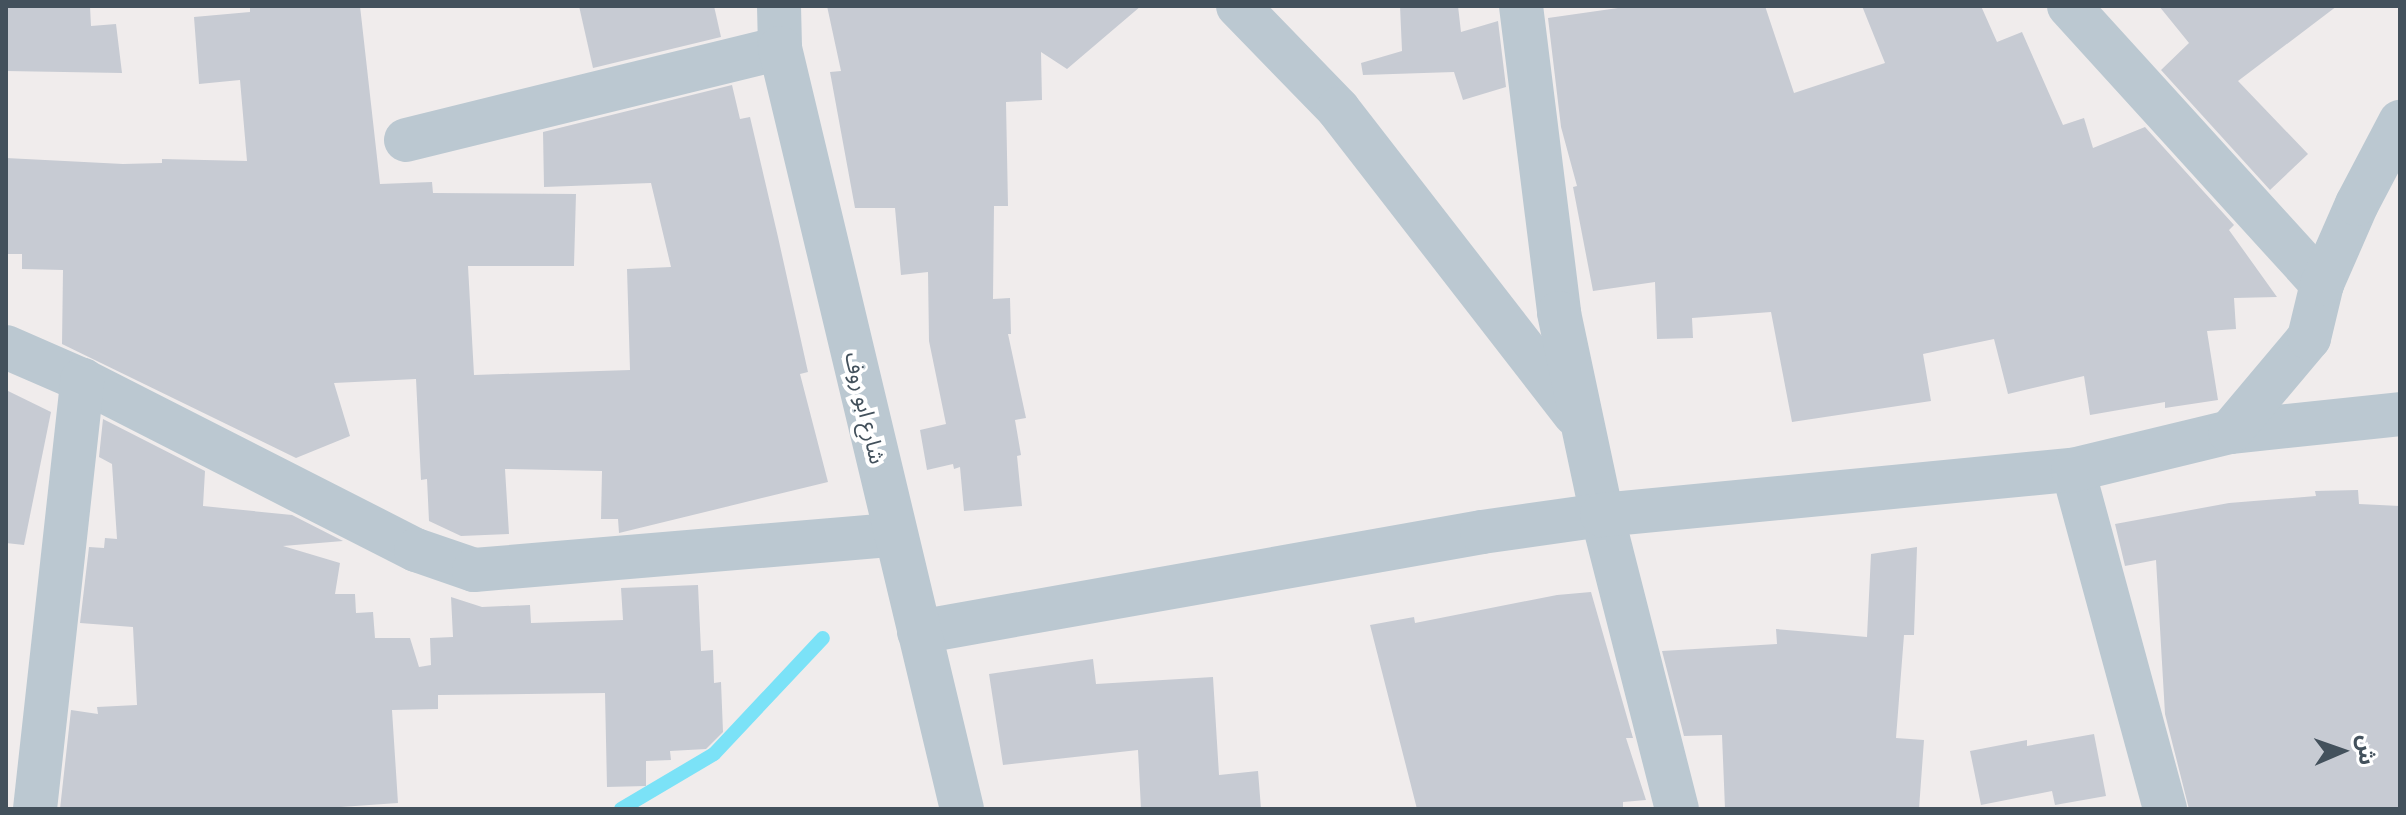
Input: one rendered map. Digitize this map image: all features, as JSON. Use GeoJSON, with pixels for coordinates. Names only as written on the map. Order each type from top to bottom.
{"type":"FeatureCollection","features":[{"type":"Feature","properties":{"kind":"street"},"geometry":{"type":"LineString","coordinates":[[1238,6],[1338,109],[1582,422]]}},
{"type":"Feature","properties":{"kind":"street"},"geometry":{"type":"LineString","coordinates":[[1521,6],[1535,101],[1549,252],[1582,422],[1602,515],[1677,809]]}},
{"type":"Feature","properties":{"kind":"street"},"geometry":{"type":"LineString","coordinates":[[2069,6],[2322,284]]}},
{"type":"Feature","properties":{"kind":"street"},"geometry":{"type":"LineString","coordinates":[[406,140],[779,27]]}},
{"type":"Feature","properties":{"kind":"street","name":"شارع ابو روف"},"geometry":{"type":"LineString","coordinates":[[779,27],[895,535],[962,809]]}},
{"type":"Feature","properties":{"kind":"street"},"geometry":{"type":"LineString","coordinates":[[2230,432],[2309,338],[2322,284],[2357,204],[2400,122]]}},
{"type":"Feature","properties":{"kind":"street"},"geometry":{"type":"LineString","coordinates":[[6,347],[82,380],[416,550],[474,570],[895,535]]}},
{"type":"Feature","properties":{"kind":"street"},"geometry":{"type":"LineString","coordinates":[[35,809],[23,758],[82,380]]}},
{"type":"Feature","properties":{"kind":"street"},"geometry":{"type":"LineString","coordinates":[[919,632],[1482,532],[1602,515],[2073,470],[2230,432],[2400,414]]}},
{"type":"Feature","properties":{"kind":"street"},"geometry":{"type":"LineString","coordinates":[[2073,470],[2165,809]]}},
{"type":"Feature","properties":{"kind":"building"},"geometry":{"type":"Polygon","coordinates":[[[6,6],[90,6],[91,26],[116,24],[122,73],[6,71],[6,6]]]}},
{"type":"Feature","properties":{"kind":"building"},"geometry":{"type":"Polygon","coordinates":[[[250,6],[360,6],[380,184],[432,182],[433,193],[576,194],[574,266],[468,266],[474,375],[630,370],[627,269],[671,267],[651,183],[544,187],[543,132],[732,85],[740,119],[750,117],[808,372],[800,374],[828,482],[619,533],[618,519],[601,519],[602,471],[505,469],[509,534],[461,536],[429,521],[427,479],[421,480],[416,379],[334,383],[350,436],[296,458],[62,344],[63,270],[22,269],[22,254],[6,254],[6,158],[123,164],[162,163],[162,159],[247,161],[240,80],[199,84],[194,17],[250,12],[250,6]]]}},
{"type":"Feature","properties":{"kind":"building"},"geometry":{"type":"Polygon","coordinates":[[[579,6],[714,6],[721,37],[593,68],[579,6]]]}},
{"type":"Feature","properties":{"kind":"building"},"geometry":{"type":"Polygon","coordinates":[[[827,6],[1141,6],[1067,69],[1041,52],[1042,100],[1006,102],[1008,206],[994,206],[993,299],[1010,298],[1011,334],[1008,334],[1026,418],[1015,420],[1021,455],[1017,456],[1022,506],[964,511],[960,467],[954,469],[953,464],[927,470],[920,430],[946,424],[929,341],[928,272],[901,275],[895,208],[855,208],[830,72],[841,71],[827,6]]]}},
{"type":"Feature","properties":{"kind":"building"},"geometry":{"type":"Polygon","coordinates":[[[1400,6],[1458,6],[1461,32],[1498,21],[1506,87],[1463,100],[1454,72],[1363,75],[1361,63],[1402,51],[1400,6]]]}},
{"type":"Feature","properties":{"kind":"building"},"geometry":{"type":"Polygon","coordinates":[[[1632,6],[1765,6],[1794,93],[1885,63],[1862,6],[1981,6],[1997,42],[2022,32],[2063,125],[2084,118],[2093,148],[2145,127],[2234,225],[2229,230],[2277,297],[2234,298],[2236,329],[2207,331],[2218,400],[2165,408],[2165,402],[2090,415],[2084,376],[2008,394],[1994,339],[1923,354],[1931,401],[1792,422],[1771,312],[1692,318],[1693,338],[1657,339],[1655,282],[1593,291],[1573,187],[1577,186],[1561,127],[1548,18],[1632,6]]]}},
{"type":"Feature","properties":{"kind":"building"},"geometry":{"type":"Polygon","coordinates":[[[2159,6],[2337,6],[2238,81],[2308,154],[2270,190],[2161,70],[2189,43],[2159,6]]]}},
{"type":"Feature","properties":{"kind":"building"},"geometry":{"type":"Polygon","coordinates":[[[6,390],[51,412],[24,545],[6,543],[6,390]]]}},
{"type":"Feature","properties":{"kind":"building"},"geometry":{"type":"Polygon","coordinates":[[[103,419],[205,471],[203,506],[292,515],[343,541],[283,546],[340,563],[335,594],[355,594],[356,613],[373,612],[375,638],[410,638],[419,667],[431,665],[430,638],[453,637],[451,597],[482,607],[530,605],[531,623],[623,620],[621,588],[698,585],[701,651],[713,650],[714,683],[721,682],[723,732],[706,749],[670,751],[671,760],[646,761],[646,786],[607,787],[605,693],[438,695],[438,709],[392,710],[398,803],[312,809],[60,809],[71,710],[98,714],[97,707],[137,705],[133,627],[80,623],[89,547],[104,548],[105,538],[117,539],[112,464],[99,457],[103,419]]]}},
{"type":"Feature","properties":{"kind":"building"},"geometry":{"type":"Polygon","coordinates":[[[2358,490],[2359,504],[2400,506],[2400,809],[2189,809],[2165,714],[2156,560],[2125,566],[2115,524],[2229,503],[2316,496],[2315,491],[2358,490]]]}},
{"type":"Feature","properties":{"kind":"building"},"geometry":{"type":"Polygon","coordinates":[[[1917,547],[1914,635],[1904,635],[1896,738],[1924,740],[1919,809],[1725,809],[1722,735],[1684,736],[1662,651],[1777,644],[1776,629],[1867,637],[1871,554],[1917,547]]]}},
{"type":"Feature","properties":{"kind":"building"},"geometry":{"type":"Polygon","coordinates":[[[1591,592],[1633,738],[1626,738],[1646,800],[1623,802],[1623,809],[1417,809],[1370,625],[1414,617],[1415,623],[1557,595],[1591,592]]]}},
{"type":"Feature","properties":{"kind":"building"},"geometry":{"type":"Polygon","coordinates":[[[1093,659],[1096,684],[1213,677],[1219,775],[1258,771],[1261,809],[1141,809],[1138,750],[1003,765],[989,674],[1093,659]]]}},
{"type":"Feature","properties":{"kind":"building"},"geometry":{"type":"Polygon","coordinates":[[[2094,734],[2106,796],[2055,805],[2052,791],[1981,805],[1970,751],[2027,740],[2027,746],[2094,734]]]}},
{"type":"Feature","properties":{"kind":"waterway"},"geometry":{"type":"LineString","coordinates":[[621,809],[714,754],[823,638]]}}]}
